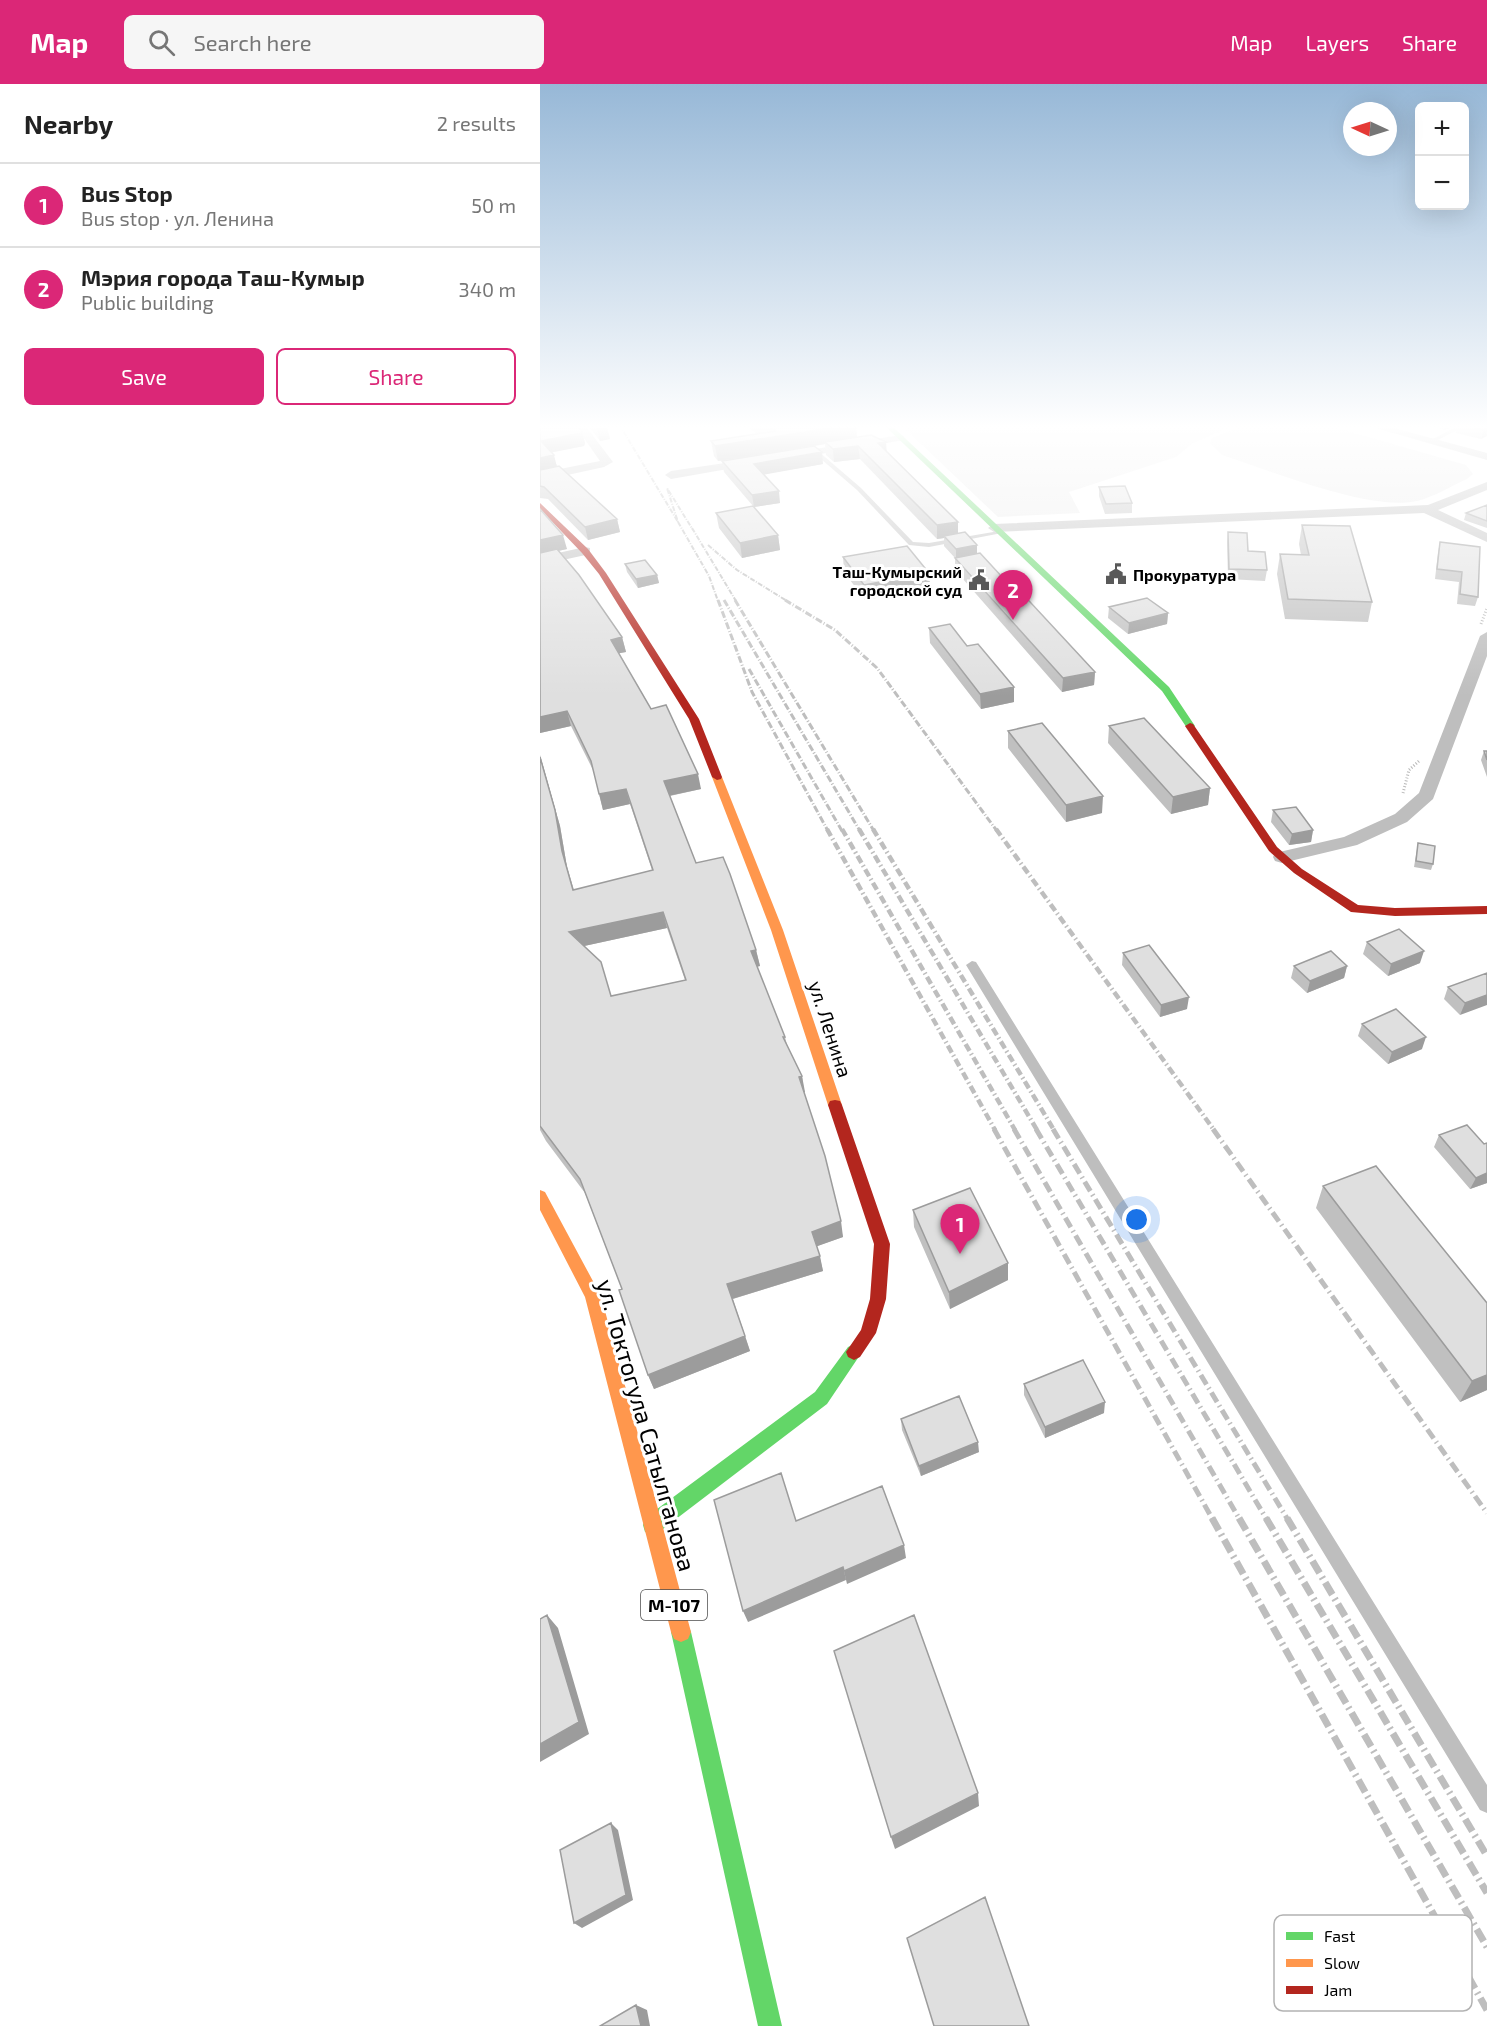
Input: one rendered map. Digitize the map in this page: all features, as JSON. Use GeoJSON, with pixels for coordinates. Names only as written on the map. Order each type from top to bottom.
{"type":"FeatureCollection","features":[{"type":"Feature","properties":{"kind":"street","name":"ул. Ленина"},"geometry":{"type":"LineString","coordinates":[[549,515],[585,551],[694,719],[777,930],[882,1244],[878,1299],[868,1333],[821,1398],[652,1525]]}},
{"type":"Feature","properties":{"kind":"street"},"geometry":{"type":"LineString","coordinates":[[979,515],[1166,689],[1273,849],[1298,872],[1355,909],[1395,912],[1487,910]]}},
{"type":"Feature","properties":{"kind":"street"},"geometry":{"type":"LineString","coordinates":[[996,531],[1316,515]]}},
{"type":"Feature","properties":{"kind":"street"},"geometry":{"type":"LineString","coordinates":[[1438,515],[1487,538]]}},
{"type":"Feature","properties":{"kind":"street"},"geometry":{"type":"LineString","coordinates":[[540,561],[585,551]]}},
{"type":"Feature","properties":{"kind":"street"},"geometry":{"type":"LineString","coordinates":[[1282,857],[1350,842],[1401,818],[1427,795],[1487,636]]}},
{"type":"Feature","properties":{"kind":"street","name":"ул. Токтогула Сатылганова"},"geometry":{"type":"LineString","coordinates":[[540,1196],[593,1296],[695,1685],[770,2026]]}},
{"type":"Feature","properties":{"kind":"lane"},"geometry":{"type":"LineString","coordinates":[[883,515],[911,544],[929,545],[996,531]]}},
{"type":"Feature","properties":{"kind":"lane"},"geometry":{"type":"LineString","coordinates":[[972,965],[1487,1803]]}},
{"type":"Feature","properties":{"kind":"shaded area"},"geometry":{"type":"Polygon","coordinates":[[[995,515],[1047,515],[998,517],[995,515]]]}},
{"type":"Feature","properties":{"kind":"building"},"geometry":{"type":"Polygon","coordinates":[[[540,515],[545,515],[563,535],[540,540],[540,515]]]}},
{"type":"Feature","properties":{"kind":"building"},"geometry":{"type":"Polygon","coordinates":[[[572,515],[612,515],[617,519],[585,527],[572,515]]]}},
{"type":"Feature","properties":{"kind":"building"},"geometry":{"type":"Polygon","coordinates":[[[717,515],[760,515],[778,535],[740,543],[717,515]]]}},
{"type":"Feature","properties":{"kind":"building"},"geometry":{"type":"Polygon","coordinates":[[[927,515],[951,515],[958,522],[937,525],[927,515]]]}},
{"type":"Feature","properties":{"kind":"building"},"geometry":{"type":"Polygon","coordinates":[[[1470,515],[1487,515],[1487,521],[1470,515]]]}},
{"type":"Feature","properties":{"kind":"building"},"geometry":{"type":"Polygon","coordinates":[[[1302,525],[1350,526],[1372,602],[1288,599],[1280,554],[1309,555],[1302,525]]]}},
{"type":"Feature","properties":{"kind":"building"},"geometry":{"type":"Polygon","coordinates":[[[965,532],[977,545],[956,549],[944,536],[965,532]]]}},
{"type":"Feature","properties":{"kind":"building"},"geometry":{"type":"Polygon","coordinates":[[[1228,532],[1247,533],[1248,551],[1265,552],[1267,570],[1229,569],[1228,532]]]}},
{"type":"Feature","properties":{"kind":"building"},"geometry":{"type":"Polygon","coordinates":[[[1440,542],[1480,547],[1478,597],[1460,594],[1462,572],[1437,569],[1440,542]]]}},
{"type":"Feature","properties":{"kind":"building"},"geometry":{"type":"Polygon","coordinates":[[[907,546],[929,573],[864,585],[843,557],[907,546]]]}},
{"type":"Feature","properties":{"kind":"building"},"geometry":{"type":"Polygon","coordinates":[[[557,549],[579,575],[622,637],[611,640],[651,709],[666,705],[698,774],[664,781],[696,863],[723,857],[730,874],[756,950],[751,951],[785,1037],[783,1037],[802,1076],[799,1077],[825,1156],[841,1221],[812,1232],[820,1256],[727,1284],[745,1336],[648,1375],[619,1290],[622,1289],[580,1179],[540,1126],[540,757],[573,890],[653,870],[626,789],[599,794],[591,761],[567,711],[540,717],[540,553],[557,549]],[[663,912],[569,932],[601,962],[611,996],[686,980],[663,912]]]}},
{"type":"Feature","properties":{"kind":"building"},"geometry":{"type":"Polygon","coordinates":[[[980,553],[1015,591],[1019,590],[1095,672],[1063,678],[955,558],[980,553]]]}},
{"type":"Feature","properties":{"kind":"building"},"geometry":{"type":"Polygon","coordinates":[[[645,560],[657,575],[636,579],[625,564],[645,560]]]}},
{"type":"Feature","properties":{"kind":"building"},"geometry":{"type":"Polygon","coordinates":[[[1147,598],[1168,613],[1129,623],[1109,607],[1147,598]]]}},
{"type":"Feature","properties":{"kind":"building"},"geometry":{"type":"Polygon","coordinates":[[[950,624],[967,646],[978,644],[1014,687],[980,694],[929,628],[950,624]]]}},
{"type":"Feature","properties":{"kind":"building"},"geometry":{"type":"Polygon","coordinates":[[[1144,718],[1210,788],[1173,797],[1109,726],[1144,718]]]}},
{"type":"Feature","properties":{"kind":"building"},"geometry":{"type":"Polygon","coordinates":[[[1042,723],[1103,796],[1066,805],[1008,731],[1042,723]]]}},
{"type":"Feature","properties":{"kind":"building"},"geometry":{"type":"Polygon","coordinates":[[[1296,807],[1313,830],[1292,834],[1273,810],[1296,807]]]}},
{"type":"Feature","properties":{"kind":"building"},"geometry":{"type":"Polygon","coordinates":[[[1418,843],[1435,846],[1433,864],[1416,861],[1418,843]]]}},
{"type":"Feature","properties":{"kind":"building"},"geometry":{"type":"Polygon","coordinates":[[[1399,929],[1424,951],[1391,964],[1367,942],[1399,929]]]}},
{"type":"Feature","properties":{"kind":"building"},"geometry":{"type":"Polygon","coordinates":[[[1149,945],[1189,997],[1161,1005],[1123,953],[1149,945]]]}},
{"type":"Feature","properties":{"kind":"building"},"geometry":{"type":"Polygon","coordinates":[[[1331,951],[1347,966],[1310,981],[1294,966],[1331,951]]]}},
{"type":"Feature","properties":{"kind":"building"},"geometry":{"type":"Polygon","coordinates":[[[1487,973],[1487,995],[1465,1003],[1448,987],[1487,973]]]}},
{"type":"Feature","properties":{"kind":"building"},"geometry":{"type":"Polygon","coordinates":[[[1396,1009],[1426,1037],[1392,1052],[1362,1024],[1396,1009]]]}},
{"type":"Feature","properties":{"kind":"building"},"geometry":{"type":"Polygon","coordinates":[[[1467,1125],[1484,1144],[1487,1143],[1487,1173],[1476,1178],[1439,1135],[1467,1125]]]}},
{"type":"Feature","properties":{"kind":"building"},"geometry":{"type":"Polygon","coordinates":[[[1376,1166],[1487,1303],[1487,1375],[1472,1381],[1323,1186],[1376,1166]]]}},
{"type":"Feature","properties":{"kind":"building"},"geometry":{"type":"Polygon","coordinates":[[[970,1188],[1008,1263],[949,1292],[913,1210],[970,1188]]]}},
{"type":"Feature","properties":{"kind":"building"},"geometry":{"type":"Polygon","coordinates":[[[1083,1360],[1105,1402],[1045,1427],[1024,1384],[1083,1360]]]}},
{"type":"Feature","properties":{"kind":"building"},"geometry":{"type":"Polygon","coordinates":[[[959,1396],[978,1442],[919,1466],[901,1419],[959,1396]]]}},
{"type":"Feature","properties":{"kind":"building"},"geometry":{"type":"Polygon","coordinates":[[[781,1473],[796,1521],[882,1486],[904,1545],[844,1571],[843,1567],[743,1611],[714,1500],[781,1473]]]}},
{"type":"Feature","properties":{"kind":"building"},"geometry":{"type":"Polygon","coordinates":[[[547,1615],[579,1722],[540,1744],[540,1619],[547,1615]]]}},
{"type":"Feature","properties":{"kind":"building"},"geometry":{"type":"Polygon","coordinates":[[[914,1615],[978,1793],[891,1837],[834,1651],[914,1615]]]}},
{"type":"Feature","properties":{"kind":"building"},"geometry":{"type":"Polygon","coordinates":[[[611,1823],[626,1895],[574,1923],[560,1850],[611,1823]]]}},
{"type":"Feature","properties":{"kind":"building"},"geometry":{"type":"Polygon","coordinates":[[[985,1897],[1029,2026],[934,2026],[907,1938],[985,1897]]]}},
{"type":"Feature","properties":{"kind":"building"},"geometry":{"type":"Polygon","coordinates":[[[636,2005],[641,2026],[600,2026],[636,2005]]]}},
{"type":"Feature","properties":{"kind":"railway"},"geometry":{"type":"LineString","coordinates":[[674,515],[678,522]]}},
{"type":"Feature","properties":{"kind":"railway"},"geometry":{"type":"LineString","coordinates":[[676,515],[678,522]]}},
{"type":"Feature","properties":{"kind":"railway"},"geometry":{"type":"LineString","coordinates":[[683,515],[693,530]]}},
{"type":"Feature","properties":{"kind":"railway"},"geometry":{"type":"LineString","coordinates":[[678,522],[709,576],[718,601]]}},
{"type":"Feature","properties":{"kind":"railway"},"geometry":{"type":"LineString","coordinates":[[692,528],[736,601]]}},
{"type":"Feature","properties":{"kind":"railway"},"geometry":{"type":"LineString","coordinates":[[708,545],[737,570],[787,601]]}},
{"type":"Feature","properties":{"kind":"railway"},"geometry":{"type":"LineString","coordinates":[[718,600],[752,692],[828,831]]}},
{"type":"Feature","properties":{"kind":"railway"},"geometry":{"type":"LineString","coordinates":[[724,600],[860,831]]}},
{"type":"Feature","properties":{"kind":"railway"},"geometry":{"type":"LineString","coordinates":[[735,600],[874,831]]}},
{"type":"Feature","properties":{"kind":"railway"},"geometry":{"type":"LineString","coordinates":[[785,600],[835,630],[877,668],[997,831]]}},
{"type":"Feature","properties":{"kind":"railway"},"geometry":{"type":"LineString","coordinates":[[749,669],[842,831]]}},
{"type":"Feature","properties":{"kind":"railway"},"geometry":{"type":"LineString","coordinates":[[827,829],[995,1130]]}},
{"type":"Feature","properties":{"kind":"railway"},"geometry":{"type":"LineString","coordinates":[[842,829],[1015,1130]]}},
{"type":"Feature","properties":{"kind":"railway"},"geometry":{"type":"LineString","coordinates":[[859,829],[1037,1130]]}},
{"type":"Feature","properties":{"kind":"railway"},"geometry":{"type":"LineString","coordinates":[[873,829],[1054,1130]]}},
{"type":"Feature","properties":{"kind":"railway"},"geometry":{"type":"LineString","coordinates":[[996,829],[1214,1130]]}},
{"type":"Feature","properties":{"kind":"railway"},"geometry":{"type":"LineString","coordinates":[[994,1129],[1213,1520]]}},
{"type":"Feature","properties":{"kind":"railway"},"geometry":{"type":"LineString","coordinates":[[1014,1129],[1240,1520]]}},
{"type":"Feature","properties":{"kind":"railway"},"geometry":{"type":"LineString","coordinates":[[1036,1129],[1267,1520]]}},
{"type":"Feature","properties":{"kind":"railway"},"geometry":{"type":"LineString","coordinates":[[1053,1129],[1288,1520]]}},
{"type":"Feature","properties":{"kind":"railway"},"geometry":{"type":"LineString","coordinates":[[1213,1129],[1487,1513]]}},
{"type":"Feature","properties":{"kind":"railway"},"geometry":{"type":"LineString","coordinates":[[1212,1518],[1434,1915]]}},
{"type":"Feature","properties":{"kind":"railway"},"geometry":{"type":"LineString","coordinates":[[1239,1518],[1469,1915]]}},
{"type":"Feature","properties":{"kind":"railway"},"geometry":{"type":"LineString","coordinates":[[1266,1518],[1487,1893]]}},
{"type":"Feature","properties":{"kind":"railway"},"geometry":{"type":"LineString","coordinates":[[1287,1518],[1487,1856]]}},
{"type":"Feature","properties":{"kind":"railway"},"geometry":{"type":"LineString","coordinates":[[1472,1921],[1487,1947]]}},
{"type":"Feature","properties":{"kind":"railway"},"geometry":{"type":"LineString","coordinates":[[1472,1983],[1487,2010]]}},
{"type":"Feature","properties":{"kind":"traffic: fast"},"geometry":{"type":"LineString","coordinates":[[982,515],[1166,689],[1190,726]]}},
{"type":"Feature","properties":{"kind":"traffic: fast"},"geometry":{"type":"LineString","coordinates":[[652,1525],[821,1398],[854,1352]]}},
{"type":"Feature","properties":{"kind":"traffic: fast"},"geometry":{"type":"LineString","coordinates":[[681,1632],[770,2026]]}},
{"type":"Feature","properties":{"kind":"traffic: slow"},"geometry":{"type":"LineString","coordinates":[[717,777],[777,930],[835,1105]]}},
{"type":"Feature","properties":{"kind":"traffic: slow"},"geometry":{"type":"LineString","coordinates":[[540,1196],[593,1296],[681,1632]]}},
{"type":"Feature","properties":{"kind":"traffic: jam"},"geometry":{"type":"LineString","coordinates":[[549,515],[585,551],[602,573],[694,719],[717,777]]}},
{"type":"Feature","properties":{"kind":"traffic: jam"},"geometry":{"type":"LineString","coordinates":[[1190,726],[1273,849],[1298,871],[1355,909],[1395,912],[1487,910]]}},
{"type":"Feature","properties":{"kind":"traffic: jam"},"geometry":{"type":"LineString","coordinates":[[835,1105],[882,1244],[878,1299],[868,1333],[854,1352]]}},
{"type":"Feature","properties":{"kind":"place","name":"Прокуратура"},"geometry":{"type":"Point","coordinates":[1116,574]}},
{"type":"Feature","properties":{"kind":"place","name":"Таш-Кумырский городской суд"},"geometry":{"type":"Point","coordinates":[979,580]}},
{"type":"Feature","properties":{"kind":"place","name":"Мэрия города Таш-Кумыр"},"geometry":{"type":"Point","coordinates":[1013,620]}},
{"type":"Feature","properties":{"kind":"place","name":"Bus Stop"},"geometry":{"type":"Point","coordinates":[960,1254]}}]}
